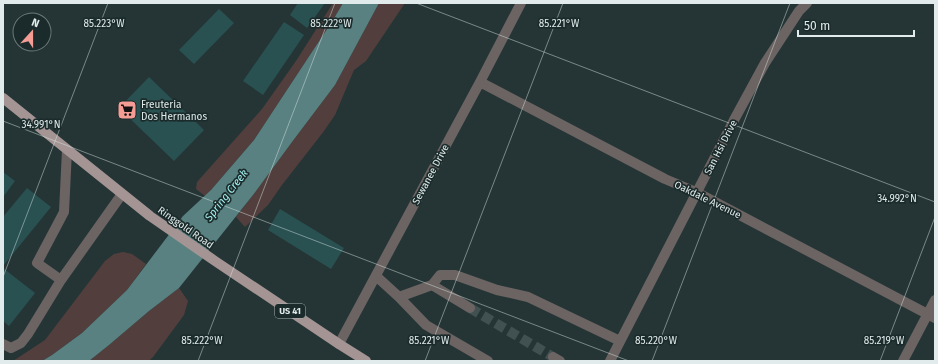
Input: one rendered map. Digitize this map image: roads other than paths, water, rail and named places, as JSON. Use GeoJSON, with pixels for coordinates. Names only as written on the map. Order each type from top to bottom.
{"type":"FeatureCollection","features":[{"type":"Feature","properties":{"kind":"main road","name":"Ringgold Road"},"geometry":{"type":"LineString","coordinates":[[3,98],[150,216],[366,361]]}},
{"type":"Feature","properties":{"kind":"street","name":"Sewanee Drive"},"geometry":{"type":"LineString","coordinates":[[339,344],[521,3]]}},
{"type":"Feature","properties":{"kind":"street","name":"San Hsi Drive"},"geometry":{"type":"LineString","coordinates":[[610,361],[764,63],[799,11],[808,3]]}},
{"type":"Feature","properties":{"kind":"street","name":"Oakdale Avenue"},"geometry":{"type":"LineString","coordinates":[[480,82],[665,179],[696,192],[931,316]]}},
{"type":"Feature","properties":{"kind":"street"},"geometry":{"type":"LineString","coordinates":[[61,280],[37,263],[64,212],[67,150]]}},
{"type":"Feature","properties":{"kind":"street"},"geometry":{"type":"LineString","coordinates":[[3,344],[11,348],[21,343],[61,280],[122,194]]}},
{"type":"Feature","properties":{"kind":"street"},"geometry":{"type":"LineString","coordinates":[[399,297],[432,285],[440,275],[455,275],[497,290],[528,297],[620,341]]}},
{"type":"Feature","properties":{"kind":"street"},"geometry":{"type":"LineString","coordinates":[[376,276],[426,324],[488,361]]}},
{"type":"Feature","properties":{"kind":"street"},"geometry":{"type":"LineString","coordinates":[[432,285],[470,308]]}},
{"type":"Feature","properties":{"kind":"street"},"geometry":{"type":"LineString","coordinates":[[903,361],[931,316],[935,300]]}},
{"type":"Feature","properties":{"kind":"water","name":"Spring Creek"},"geometry":{"type":"Polygon","coordinates":[[[343,3],[379,3],[335,85],[253,195],[179,288],[89,361],[42,361],[82,333],[127,290],[183,216],[211,190],[254,140],[343,3]]]}},
{"type":"Feature","properties":{"kind":"tunnel"},"geometry":{"type":"LineString","coordinates":[[470,308],[553,357]]}},
{"type":"Feature","properties":{"kind":"place","name":"Freuteria Dos Hermanos"},"geometry":{"type":"Point","coordinates":[127,110]}}]}
